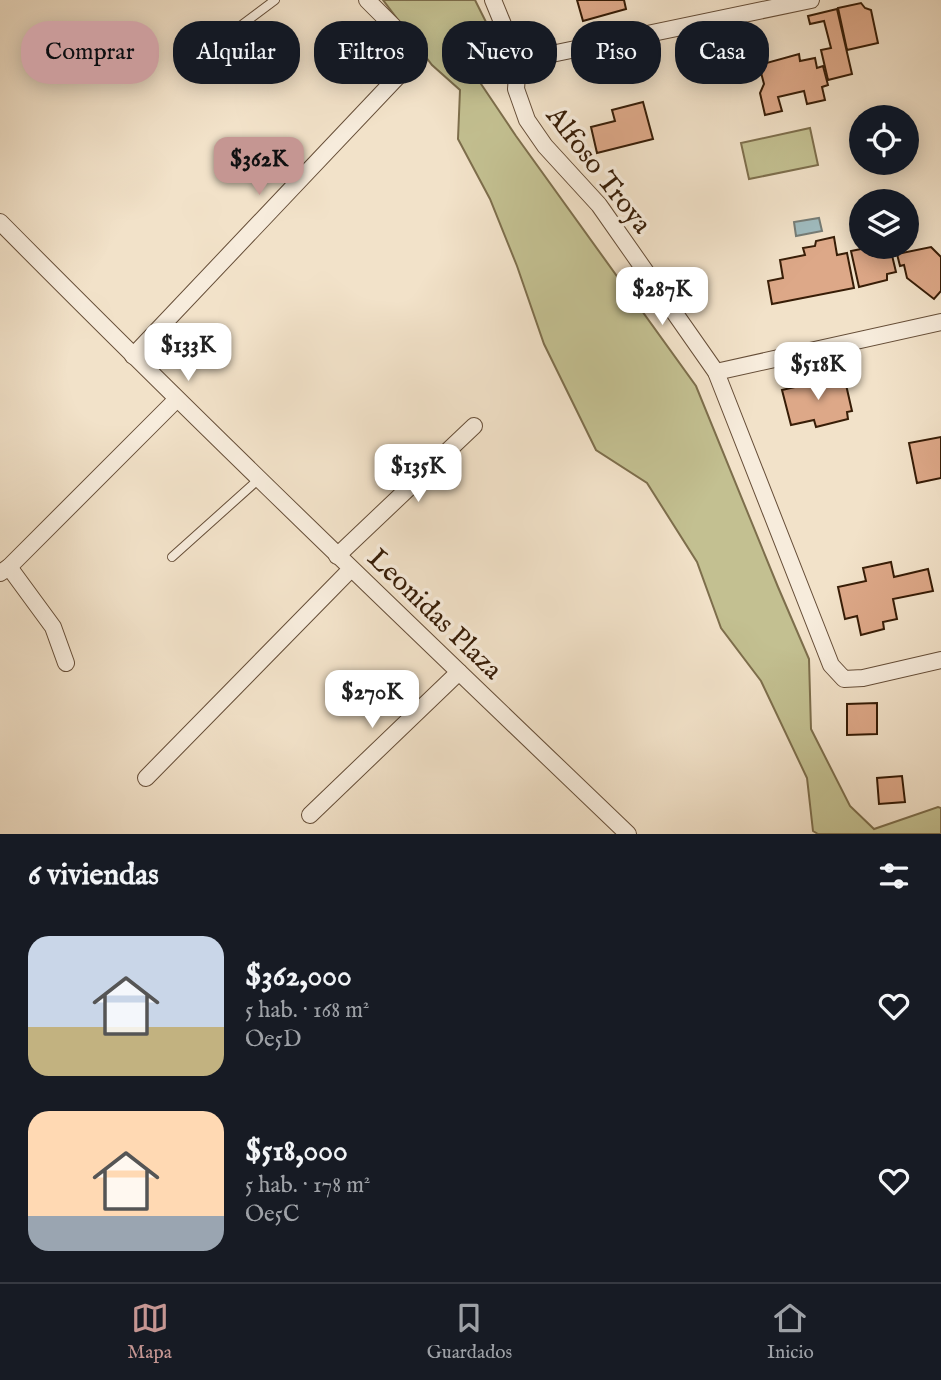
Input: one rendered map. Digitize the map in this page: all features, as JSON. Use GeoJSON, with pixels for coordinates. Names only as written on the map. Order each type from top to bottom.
{"type":"FeatureCollection","features":[{"type":"Feature","properties":{"kind":"street"},"geometry":{"type":"LineString","coordinates":[[133,356],[403,71],[411,54],[405,38],[367,0]]}},
{"type":"Feature","properties":{"kind":"street","name":"Alfoso Troya"},"geometry":{"type":"LineString","coordinates":[[493,0],[501,21]]}},
{"type":"Feature","properties":{"kind":"street"},"geometry":{"type":"LineString","coordinates":[[557,53],[811,0]]}},
{"type":"Feature","properties":{"kind":"street","name":"Alfoso Troya"},"geometry":{"type":"LineString","coordinates":[[516,84],[527,120],[545,146],[599,205],[716,372],[831,665],[844,679],[863,678],[941,660]]}},
{"type":"Feature","properties":{"kind":"street","name":"Leonidas Plaza"},"geometry":{"type":"LineString","coordinates":[[0,222],[351,569],[628,834]]}},
{"type":"Feature","properties":{"kind":"street"},"geometry":{"type":"LineString","coordinates":[[716,372],[941,322]]}},
{"type":"Feature","properties":{"kind":"street"},"geometry":{"type":"LineString","coordinates":[[66,663],[53,626],[5,570],[177,399]]}},
{"type":"Feature","properties":{"kind":"street"},"geometry":{"type":"LineString","coordinates":[[337,555],[474,426]]}},
{"type":"Feature","properties":{"kind":"street"},"geometry":{"type":"LineString","coordinates":[[146,778],[351,569]]}},
{"type":"Feature","properties":{"kind":"street"},"geometry":{"type":"LineString","coordinates":[[310,815],[459,672]]}},
{"type":"Feature","properties":{"kind":"lane"},"geometry":{"type":"LineString","coordinates":[[248,21],[275,0]]}},
{"type":"Feature","properties":{"kind":"lane"},"geometry":{"type":"LineString","coordinates":[[172,557],[259,479]]}},
{"type":"Feature","properties":{"kind":"shaded area"},"geometry":{"type":"Polygon","coordinates":[[[383,0],[475,0],[486,21],[442,21],[442,74],[428,60],[428,21],[399,21],[383,0]]]}},
{"type":"Feature","properties":{"kind":"shaded area"},"geometry":{"type":"Polygon","coordinates":[[[453,84],[481,84],[696,386],[809,659],[811,729],[850,806],[874,829],[938,807],[941,808],[941,834],[818,834],[813,831],[807,778],[761,681],[721,628],[697,562],[647,483],[596,450],[544,344],[490,199],[458,139],[460,90],[453,84]]]}},
{"type":"Feature","properties":{"kind":"shaded area"},"geometry":{"type":"Polygon","coordinates":[[[810,128],[818,165],[749,179],[741,143],[810,128]]]}},
{"type":"Feature","properties":{"kind":"water"},"geometry":{"type":"Polygon","coordinates":[[[819,218],[822,231],[796,236],[794,222],[819,218]]]}},
{"type":"Feature","properties":{"kind":"building"},"geometry":{"type":"Polygon","coordinates":[[[577,0],[624,0],[626,9],[583,21],[577,0]]]}},
{"type":"Feature","properties":{"kind":"building"},"geometry":{"type":"Polygon","coordinates":[[[861,3],[871,10],[878,43],[847,50],[838,8],[861,3]]]}},
{"type":"Feature","properties":{"kind":"building"},"geometry":{"type":"Polygon","coordinates":[[[837,9],[852,74],[828,80],[821,50],[831,48],[824,21],[810,24],[808,16],[837,9]]]}},
{"type":"Feature","properties":{"kind":"building"},"geometry":{"type":"Polygon","coordinates":[[[799,54],[800,61],[815,58],[817,68],[823,66],[828,85],[822,87],[825,100],[807,104],[804,91],[778,97],[782,111],[765,115],[760,93],[764,84],[769,84],[769,62],[799,54]]]}},
{"type":"Feature","properties":{"kind":"building"},"geometry":{"type":"Polygon","coordinates":[[[643,102],[653,139],[597,153],[591,127],[615,121],[612,110],[643,102]]]}},
{"type":"Feature","properties":{"kind":"building"},"geometry":{"type":"Polygon","coordinates":[[[834,237],[837,255],[847,253],[854,288],[772,304],[768,281],[783,278],[780,260],[805,255],[803,248],[815,246],[816,241],[834,237]]]}},
{"type":"Feature","properties":{"kind":"building"},"geometry":{"type":"Polygon","coordinates":[[[931,247],[941,257],[941,291],[934,299],[907,278],[904,265],[900,266],[898,259],[919,259],[919,249],[931,247]]]}},
{"type":"Feature","properties":{"kind":"building"},"geometry":{"type":"Polygon","coordinates":[[[853,259],[893,259],[896,272],[887,274],[887,280],[859,287],[853,259]]]}},
{"type":"Feature","properties":{"kind":"building"},"geometry":{"type":"Polygon","coordinates":[[[821,373],[823,381],[844,376],[852,411],[847,412],[848,419],[816,427],[814,420],[791,425],[782,390],[812,383],[810,376],[821,373]]]}},
{"type":"Feature","properties":{"kind":"building"},"geometry":{"type":"Polygon","coordinates":[[[941,437],[941,478],[917,483],[909,443],[941,437]]]}},
{"type":"Feature","properties":{"kind":"building"},"geometry":{"type":"Polygon","coordinates":[[[891,562],[894,577],[928,569],[933,591],[893,599],[897,619],[883,622],[884,629],[861,635],[857,616],[845,619],[838,587],[866,581],[863,568],[891,562]]]}},
{"type":"Feature","properties":{"kind":"building"},"geometry":{"type":"Polygon","coordinates":[[[877,703],[877,734],[847,735],[847,704],[877,703]]]}},
{"type":"Feature","properties":{"kind":"building"},"geometry":{"type":"Polygon","coordinates":[[[902,776],[905,802],[879,804],[877,778],[902,776]]]}}]}
